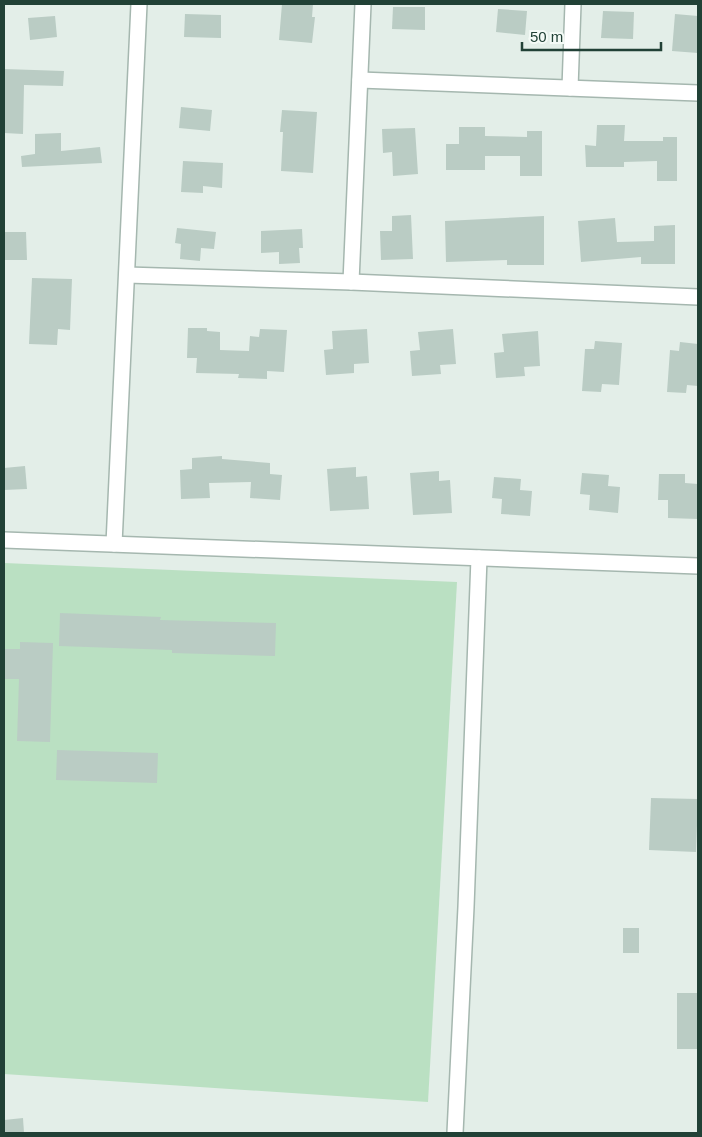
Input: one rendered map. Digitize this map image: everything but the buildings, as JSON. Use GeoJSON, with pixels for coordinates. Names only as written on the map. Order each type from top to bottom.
{"type":"FeatureCollection","features":[{"type":"Feature","properties":{"kind":"street"},"geometry":{"type":"LineString","coordinates":[[114,544],[139,4]]}},
{"type":"Feature","properties":{"kind":"street"},"geometry":{"type":"LineString","coordinates":[[351,282],[363,4]]}},
{"type":"Feature","properties":{"kind":"street"},"geometry":{"type":"LineString","coordinates":[[570,88],[573,4]]}},
{"type":"Feature","properties":{"kind":"street"},"geometry":{"type":"LineString","coordinates":[[360,80],[698,93]]}},
{"type":"Feature","properties":{"kind":"street"},"geometry":{"type":"LineString","coordinates":[[127,275],[351,282],[698,297]]}},
{"type":"Feature","properties":{"kind":"street"},"geometry":{"type":"LineString","coordinates":[[4,540],[698,566]]}},
{"type":"Feature","properties":{"kind":"street"},"geometry":{"type":"LineString","coordinates":[[455,1133],[466,907],[478,558]]}},
{"type":"Feature","properties":{"kind":"green space"},"geometry":{"type":"Polygon","coordinates":[[[4,563],[457,582],[428,1102],[4,1074],[4,563]]]}}]}
